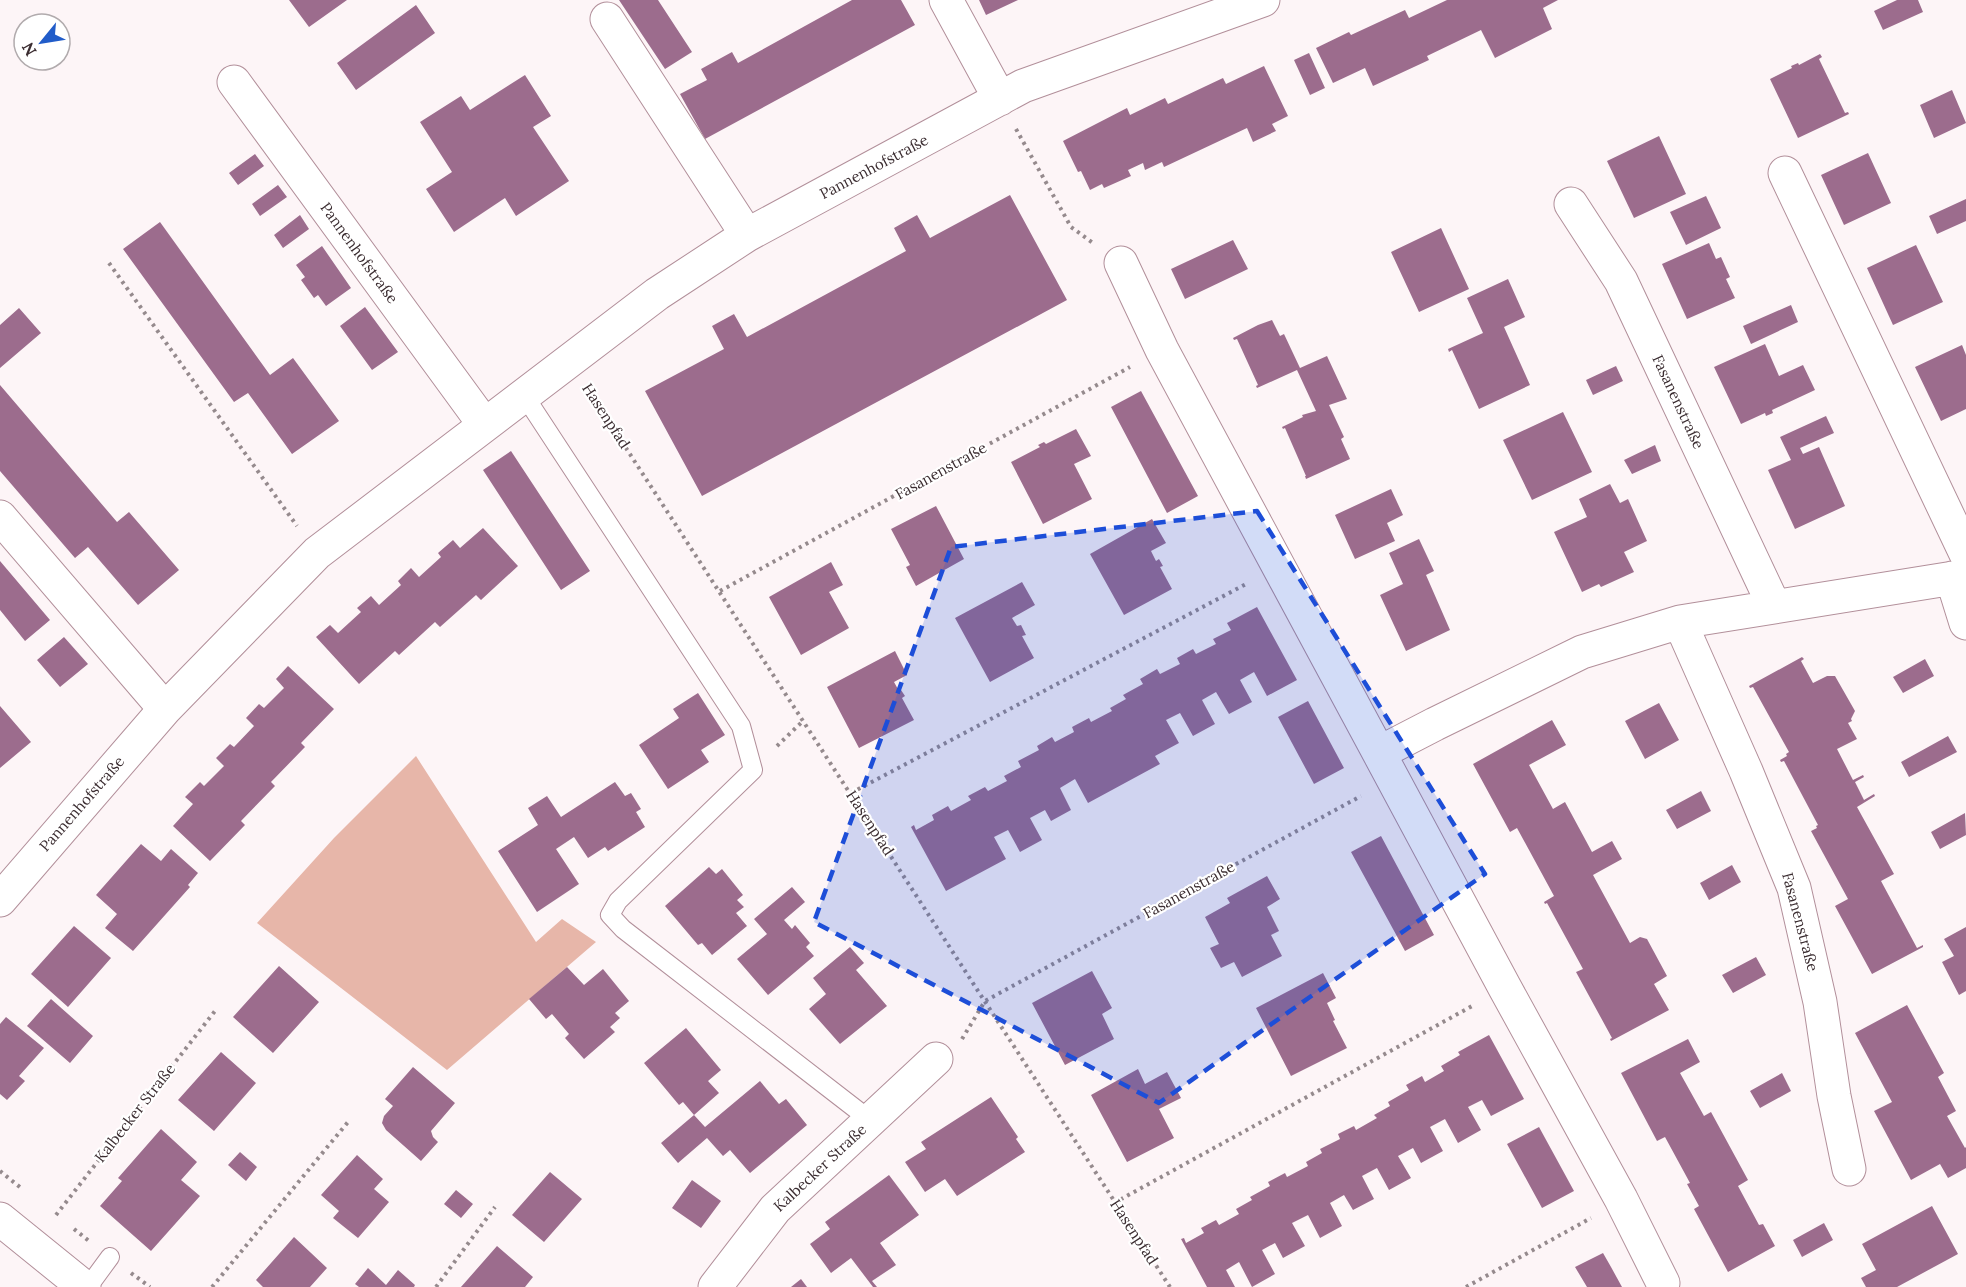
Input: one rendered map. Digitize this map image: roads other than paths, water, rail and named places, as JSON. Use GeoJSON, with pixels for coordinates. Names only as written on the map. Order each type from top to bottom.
{"type":"FeatureCollection","features":[{"type":"Feature","properties":{"kind":"street"},"geometry":{"type":"LineString","coordinates":[[946,0],[1000,99]]}},
{"type":"Feature","properties":{"kind":"street","name":"Pannenhofstraße"},"geometry":{"type":"LineString","coordinates":[[0,900],[165,709],[317,553],[657,294],[747,235],[1023,86],[1263,0]]}},
{"type":"Feature","properties":{"kind":"street"},"geometry":{"type":"LineString","coordinates":[[607,19],[747,235]]}},
{"type":"Feature","properties":{"kind":"street","name":"Pannenhofstraße"},"geometry":{"type":"LineString","coordinates":[[234,82],[484,424]]}},
{"type":"Feature","properties":{"kind":"street"},"geometry":{"type":"LineString","coordinates":[[1785,172],[1961,570],[1966,623]]}},
{"type":"Feature","properties":{"kind":"street","name":"Fasanenstraße"},"geometry":{"type":"LineString","coordinates":[[1571,204],[1621,280],[1774,606]]}},
{"type":"Feature","properties":{"kind":"street"},"geometry":{"type":"LineString","coordinates":[[1120,263],[1162,350],[1621,1199],[1663,1283]]}},
{"type":"Feature","properties":{"kind":"street"},"geometry":{"type":"LineString","coordinates":[[0,517],[165,709]]}},
{"type":"Feature","properties":{"kind":"street"},"geometry":{"type":"LineString","coordinates":[[1387,766],[1435,724],[1582,652],[1680,621],[1774,606],[1961,570]]}},
{"type":"Feature","properties":{"kind":"street","name":"Fasanenstraße"},"geometry":{"type":"LineString","coordinates":[[1680,621],[1794,888],[1820,1002],[1834,1096],[1849,1169]]}},
{"type":"Feature","properties":{"kind":"street","name":"Kalbecker Straße"},"geometry":{"type":"LineString","coordinates":[[715,1287],[774,1209],[936,1059]]}},
{"type":"Feature","properties":{"kind":"street"},"geometry":{"type":"LineString","coordinates":[[0,1219],[86,1287]]}},
{"type":"Feature","properties":{"kind":"lane"},"geometry":{"type":"LineString","coordinates":[[524,395],[741,726],[753,770],[618,901],[610,915],[623,929],[870,1120]]}},
{"type":"Feature","properties":{"kind":"lane"},"geometry":{"type":"LineString","coordinates":[[86,1287],[110,1257]]}}]}
